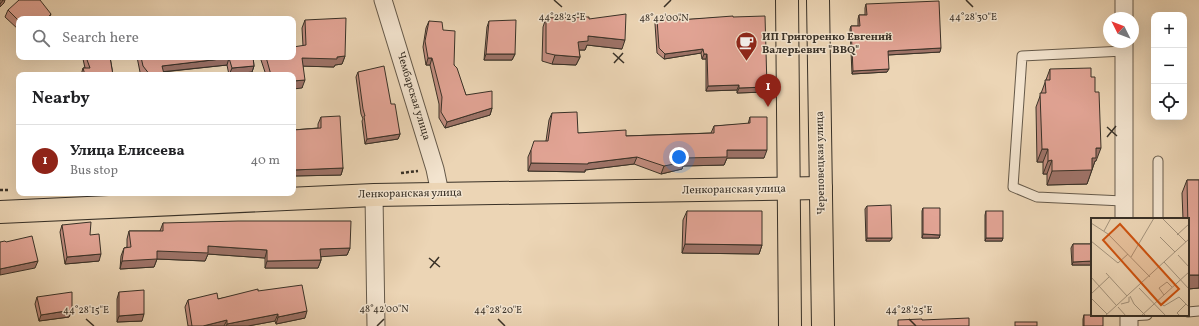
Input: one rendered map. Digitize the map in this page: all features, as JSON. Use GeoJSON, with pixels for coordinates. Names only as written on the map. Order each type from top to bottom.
{"type":"FeatureCollection","features":[{"type":"Feature","properties":{"kind":"highway"},"geometry":{"type":"LineString","coordinates":[[787,0],[790,326]]}},
{"type":"Feature","properties":{"kind":"highway","name":"Череповецкая улица"},"geometry":{"type":"LineString","coordinates":[[818,0],[823,326]]}},
{"type":"Feature","properties":{"kind":"highway","name":"Ленкоранская улица"},"geometry":{"type":"LineString","coordinates":[[0,212],[440,193],[789,190],[821,188]]}},
{"type":"Feature","properties":{"kind":"street","name":"Чембарская улица"},"geometry":{"type":"LineString","coordinates":[[383,0],[435,169],[440,193]]}},
{"type":"Feature","properties":{"kind":"street"},"geometry":{"type":"LineString","coordinates":[[1124,0],[1124,12]]}},
{"type":"Feature","properties":{"kind":"street"},"geometry":{"type":"LineString","coordinates":[[1124,48],[1124,218]]}},
{"type":"Feature","properties":{"kind":"street"},"geometry":{"type":"LineString","coordinates":[[374,195],[376,326]]}},
{"type":"Feature","properties":{"kind":"lane"},"geometry":{"type":"LineString","coordinates":[[1104,48],[1022,56],[1013,187],[1037,197],[1124,201]]}},
{"type":"Feature","properties":{"kind":"lane"},"geometry":{"type":"LineString","coordinates":[[1158,162],[1158,218]]}},
{"type":"Feature","properties":{"kind":"lane"},"geometry":{"type":"LineString","coordinates":[[1189,312],[1199,311]]}},
{"type":"Feature","properties":{"kind":"lane"},"geometry":{"type":"LineString","coordinates":[[1129,319],[1142,316]]}},
{"type":"Feature","properties":{"kind":"building"},"geometry":{"type":"Polygon","coordinates":[[[19,0],[40,0],[51,14],[49,16],[16,16],[16,18],[8,10],[19,0]]]}},
{"type":"Feature","properties":{"kind":"building"},"geometry":{"type":"Polygon","coordinates":[[[939,1],[941,48],[888,51],[889,69],[853,71],[851,26],[860,26],[859,15],[867,15],[866,4],[939,1]]]}},
{"type":"Feature","properties":{"kind":"building"},"geometry":{"type":"Polygon","coordinates":[[[626,14],[625,40],[588,36],[588,41],[578,42],[580,57],[546,53],[546,18],[589,17],[589,19],[626,14]]]}},
{"type":"Feature","properties":{"kind":"building"},"geometry":{"type":"Polygon","coordinates":[[[679,15],[679,20],[733,16],[765,16],[767,87],[739,88],[739,85],[708,86],[707,54],[704,54],[703,49],[665,54],[659,48],[657,19],[679,15]]]}},
{"type":"Feature","properties":{"kind":"building"},"geometry":{"type":"Polygon","coordinates":[[[346,18],[345,56],[337,57],[337,59],[302,58],[305,80],[296,81],[296,72],[270,72],[267,60],[296,60],[296,47],[306,45],[305,20],[346,18]]]}},
{"type":"Feature","properties":{"kind":"building"},"geometry":{"type":"Polygon","coordinates":[[[516,20],[515,54],[486,54],[489,21],[516,20]]]}},
{"type":"Feature","properties":{"kind":"building"},"geometry":{"type":"Polygon","coordinates":[[[429,21],[442,22],[443,30],[455,31],[454,65],[457,68],[466,95],[492,91],[492,108],[447,122],[441,112],[442,97],[432,58],[428,58],[425,41],[429,21]]]}},
{"type":"Feature","properties":{"kind":"building"},"geometry":{"type":"Polygon","coordinates":[[[87,60],[110,60],[112,72],[84,72],[83,68],[90,68],[87,60]]]}},
{"type":"Feature","properties":{"kind":"building"},"geometry":{"type":"Polygon","coordinates":[[[142,60],[212,60],[162,66],[164,72],[148,72],[143,66],[142,60]]]}},
{"type":"Feature","properties":{"kind":"building"},"geometry":{"type":"Polygon","coordinates":[[[230,60],[253,60],[254,66],[232,68],[230,60]]]}},
{"type":"Feature","properties":{"kind":"building"},"geometry":{"type":"Polygon","coordinates":[[[384,66],[391,104],[395,104],[400,134],[367,139],[358,72],[384,66]]]}},
{"type":"Feature","properties":{"kind":"building"},"geometry":{"type":"Polygon","coordinates":[[[1091,68],[1091,77],[1095,77],[1095,92],[1099,92],[1101,148],[1096,148],[1096,158],[1092,158],[1092,170],[1052,171],[1052,160],[1048,161],[1048,149],[1042,149],[1040,93],[1046,93],[1045,80],[1050,80],[1050,69],[1091,68]]]}},
{"type":"Feature","properties":{"kind":"building"},"geometry":{"type":"Polygon","coordinates":[[[577,112],[578,133],[626,130],[626,136],[714,133],[714,126],[750,123],[750,117],[767,117],[767,150],[727,150],[727,157],[684,158],[684,162],[664,166],[637,157],[588,164],[531,163],[531,150],[534,141],[548,141],[552,113],[577,112]]]}},
{"type":"Feature","properties":{"kind":"building"},"geometry":{"type":"Polygon","coordinates":[[[340,116],[343,168],[296,170],[296,130],[321,128],[321,117],[340,116]]]}},
{"type":"Feature","properties":{"kind":"building"},"geometry":{"type":"Polygon","coordinates":[[[1187,180],[1199,180],[1199,275],[1189,275],[1187,180]]]}},
{"type":"Feature","properties":{"kind":"building"},"geometry":{"type":"Polygon","coordinates":[[[891,205],[892,238],[867,238],[867,206],[891,205]]]}},
{"type":"Feature","properties":{"kind":"building"},"geometry":{"type":"Polygon","coordinates":[[[923,208],[940,208],[940,235],[923,234],[923,208]]]}},
{"type":"Feature","properties":{"kind":"building"},"geometry":{"type":"Polygon","coordinates":[[[687,211],[762,211],[762,245],[685,244],[687,211]]]}},
{"type":"Feature","properties":{"kind":"building"},"geometry":{"type":"Polygon","coordinates":[[[986,211],[1003,211],[1003,238],[986,238],[986,211]]]}},
{"type":"Feature","properties":{"kind":"building"},"geometry":{"type":"Polygon","coordinates":[[[238,221],[351,221],[350,248],[320,249],[321,260],[267,261],[267,250],[208,246],[208,253],[157,251],[157,259],[122,261],[124,248],[131,247],[129,231],[163,231],[163,223],[238,221]]]}},
{"type":"Feature","properties":{"kind":"building"},"geometry":{"type":"Polygon","coordinates":[[[91,222],[90,235],[99,234],[101,254],[67,257],[62,225],[91,222]]]}},
{"type":"Feature","properties":{"kind":"building"},"geometry":{"type":"Polygon","coordinates":[[[32,236],[38,261],[0,269],[0,242],[32,236]]]}},
{"type":"Feature","properties":{"kind":"building"},"geometry":{"type":"Polygon","coordinates":[[[1073,244],[1091,244],[1091,261],[1073,262],[1073,244]]]}},
{"type":"Feature","properties":{"kind":"building"},"geometry":{"type":"Polygon","coordinates":[[[302,285],[307,311],[278,317],[278,314],[227,324],[227,320],[203,326],[192,326],[188,300],[217,293],[218,299],[258,289],[258,291],[302,285]]]}},
{"type":"Feature","properties":{"kind":"building"},"geometry":{"type":"Polygon","coordinates":[[[144,290],[144,314],[119,316],[119,292],[144,290]]]}},
{"type":"Feature","properties":{"kind":"building"},"geometry":{"type":"Polygon","coordinates":[[[72,292],[72,310],[41,315],[37,297],[72,292]]]}},
{"type":"Feature","properties":{"kind":"building"},"geometry":{"type":"Polygon","coordinates":[[[1084,315],[1103,316],[1103,326],[1084,326],[1084,315]]]}},
{"type":"Feature","properties":{"kind":"building"},"geometry":{"type":"Polygon","coordinates":[[[969,318],[969,326],[898,326],[898,320],[969,318]]]}},
{"type":"Feature","properties":{"kind":"building"},"geometry":{"type":"Polygon","coordinates":[[[1015,322],[1037,322],[1037,326],[1015,326],[1015,322]]]}},
{"type":"Feature","properties":{"kind":"place","name":"ИП Григоренко Евгений Валерьевич \"BBQ\""},"geometry":{"type":"Point","coordinates":[747,62]}},
{"type":"Feature","properties":{"kind":"place","name":"Улица Елисеева"},"geometry":{"type":"Point","coordinates":[768,107]}}]}
